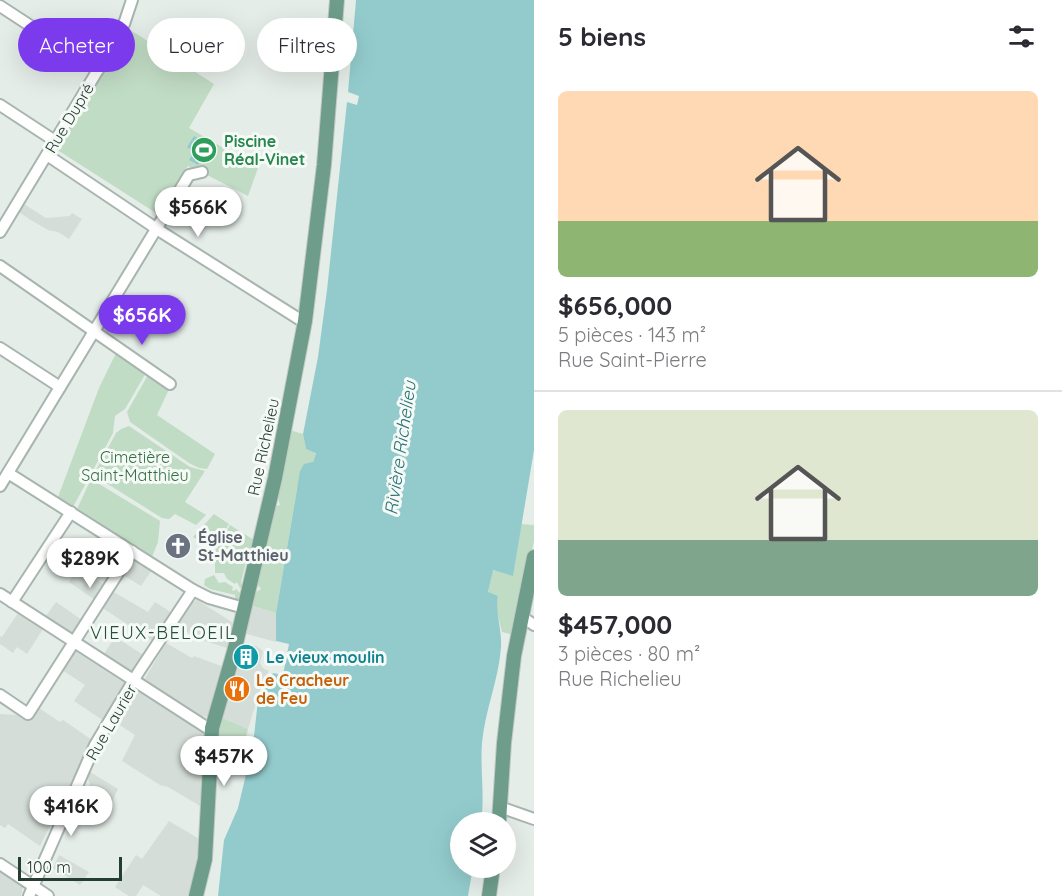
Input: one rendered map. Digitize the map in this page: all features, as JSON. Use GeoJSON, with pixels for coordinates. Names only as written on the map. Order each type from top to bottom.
{"type":"FeatureCollection","features":[{"type":"Feature","properties":{"kind":"main road","name":"Rue Richelieu"},"geometry":{"type":"LineString","coordinates":[[196,896],[202,877],[206,849],[212,728],[235,650],[275,478],[305,321],[325,154],[337,0]]}},
{"type":"Feature","properties":{"kind":"main road"},"geometry":{"type":"LineString","coordinates":[[500,812],[508,695],[521,616],[534,559]]}},
{"type":"Feature","properties":{"kind":"main road"},"geometry":{"type":"LineString","coordinates":[[489,896],[491,878]]}},
{"type":"Feature","properties":{"kind":"street","name":"Rue Dupré"},"geometry":{"type":"LineString","coordinates":[[126,18],[132,0]]}},
{"type":"Feature","properties":{"kind":"street"},"geometry":{"type":"LineString","coordinates":[[0,6],[18,18]]}},
{"type":"Feature","properties":{"kind":"street","name":"Rue Dupré"},"geometry":{"type":"LineString","coordinates":[[0,232],[97,72]]}},
{"type":"Feature","properties":{"kind":"street"},"geometry":{"type":"LineString","coordinates":[[0,105],[55,141]]}},
{"type":"Feature","properties":{"kind":"street"},"geometry":{"type":"LineString","coordinates":[[47,155],[157,229],[298,319],[305,321]]}},
{"type":"Feature","properties":{"kind":"street"},"geometry":{"type":"LineString","coordinates":[[0,486],[189,175],[202,172]]}},
{"type":"Feature","properties":{"kind":"street"},"geometry":{"type":"LineString","coordinates":[[0,266],[170,384]]}},
{"type":"Feature","properties":{"kind":"street"},"geometry":{"type":"LineString","coordinates":[[0,348],[60,387]]}},
{"type":"Feature","properties":{"kind":"street"},"geometry":{"type":"LineString","coordinates":[[8,472],[193,590],[209,598],[244,608]]}},
{"type":"Feature","properties":{"kind":"street"},"geometry":{"type":"LineString","coordinates":[[12,602],[71,512]]}},
{"type":"Feature","properties":{"kind":"street"},"geometry":{"type":"LineString","coordinates":[[0,695],[28,714],[132,551]]}},
{"type":"Feature","properties":{"kind":"street","name":"Rue Laurier"},"geometry":{"type":"LineString","coordinates":[[31,891],[95,745],[193,590]]}},
{"type":"Feature","properties":{"kind":"street"},"geometry":{"type":"LineString","coordinates":[[0,594],[134,682],[206,727],[212,728]]}},
{"type":"Feature","properties":{"kind":"street"},"geometry":{"type":"LineString","coordinates":[[521,616],[534,625]]}},
{"type":"Feature","properties":{"kind":"street"},"geometry":{"type":"LineString","coordinates":[[501,807],[534,819]]}},
{"type":"Feature","properties":{"kind":"street"},"geometry":{"type":"LineString","coordinates":[[0,864],[31,891],[48,896]]}},
{"type":"Feature","properties":{"kind":"shaded area"},"geometry":{"type":"Polygon","coordinates":[[[24,204],[46,218],[70,216],[72,213],[82,219],[69,239],[58,232],[48,230],[19,212],[24,204]]]}},
{"type":"Feature","properties":{"kind":"shaded area"},"geometry":{"type":"Polygon","coordinates":[[[134,559],[152,570],[141,586],[123,575],[134,559]]]}},
{"type":"Feature","properties":{"kind":"shaded area"},"geometry":{"type":"Polygon","coordinates":[[[79,567],[104,585],[95,600],[69,582],[79,567]]]}},
{"type":"Feature","properties":{"kind":"shaded area"},"geometry":{"type":"Polygon","coordinates":[[[112,591],[148,612],[155,602],[172,613],[154,642],[101,607],[112,591]]]}},
{"type":"Feature","properties":{"kind":"shaded area"},"geometry":{"type":"Polygon","coordinates":[[[197,600],[232,622],[234,628],[230,649],[199,639],[177,626],[193,602],[197,600]]]}},
{"type":"Feature","properties":{"kind":"shaded area"},"geometry":{"type":"Polygon","coordinates":[[[56,602],[82,620],[73,632],[70,633],[46,616],[56,602]]]}},
{"type":"Feature","properties":{"kind":"shaded area"},"geometry":{"type":"Polygon","coordinates":[[[250,605],[276,613],[276,642],[247,634],[250,605]]]}},
{"type":"Feature","properties":{"kind":"shaded area"},"geometry":{"type":"Polygon","coordinates":[[[18,613],[43,629],[27,654],[17,647],[13,653],[0,644],[0,636],[2,637],[18,613]]]}},
{"type":"Feature","properties":{"kind":"shaded area"},"geometry":{"type":"Polygon","coordinates":[[[115,637],[145,656],[133,672],[104,654],[115,637]]]}},
{"type":"Feature","properties":{"kind":"shaded area"},"geometry":{"type":"Polygon","coordinates":[[[166,643],[192,658],[194,656],[224,667],[208,717],[201,716],[144,680],[166,643]]]}},
{"type":"Feature","properties":{"kind":"shaded area"},"geometry":{"type":"Polygon","coordinates":[[[245,644],[256,646],[263,651],[260,663],[269,671],[262,683],[248,729],[220,717],[245,644]]]}},
{"type":"Feature","properties":{"kind":"shaded area"},"geometry":{"type":"Polygon","coordinates":[[[75,651],[126,684],[104,721],[74,701],[85,685],[62,670],[75,651]]]}},
{"type":"Feature","properties":{"kind":"shaded area"},"geometry":{"type":"Polygon","coordinates":[[[137,691],[205,734],[202,807],[168,787],[160,785],[122,761],[135,735],[115,722],[137,691]]]}},
{"type":"Feature","properties":{"kind":"shaded area"},"geometry":{"type":"Polygon","coordinates":[[[39,708],[60,722],[63,720],[92,740],[40,846],[8,824],[5,828],[0,825],[0,714],[17,715],[23,719],[26,717],[30,722],[39,708]]]}},
{"type":"Feature","properties":{"kind":"shaded area"},"geometry":{"type":"Polygon","coordinates":[[[90,772],[118,789],[108,810],[84,798],[90,784],[87,777],[90,772]]]}},
{"type":"Feature","properties":{"kind":"shaded area"},"geometry":{"type":"Polygon","coordinates":[[[169,821],[201,840],[199,862],[190,896],[161,896],[143,885],[136,896],[129,896],[115,887],[136,855],[142,859],[169,821]]]}},
{"type":"Feature","properties":{"kind":"shaded area"},"geometry":{"type":"Polygon","coordinates":[[[59,855],[89,872],[80,885],[53,868],[59,855]]]}},
{"type":"Feature","properties":{"kind":"shaded area"},"geometry":{"type":"Polygon","coordinates":[[[0,871],[23,887],[21,896],[0,896],[0,871]]]}},
{"type":"Feature","properties":{"kind":"green space"},"geometry":{"type":"Polygon","coordinates":[[[135,33],[147,41],[147,72],[195,72],[214,84],[189,128],[258,168],[248,196],[205,174],[207,170],[194,170],[188,166],[159,212],[156,213],[59,151],[58,147],[103,72],[135,72],[135,33]]]}},
{"type":"Feature","properties":{"kind":"green space","name":"Cimetière Saint-Matthieu"},"geometry":{"type":"Polygon","coordinates":[[[117,351],[147,371],[125,409],[115,416],[113,433],[73,507],[58,497],[99,388],[117,351]]]}},
{"type":"Feature","properties":{"kind":"green space","name":"Cimetière Saint-Matthieu"},"geometry":{"type":"Polygon","coordinates":[[[149,373],[170,387],[157,415],[215,454],[207,469],[189,463],[130,422],[127,412],[149,373]]]}},
{"type":"Feature","properties":{"kind":"green space","name":"Cimetière Saint-Matthieu"},"geometry":{"type":"Polygon","coordinates":[[[129,426],[190,467],[205,471],[185,502],[206,515],[196,525],[175,514],[169,519],[162,518],[95,476],[116,433],[129,426]]]}},
{"type":"Feature","properties":{"kind":"green space"},"geometry":{"type":"Polygon","coordinates":[[[290,430],[303,434],[306,449],[316,452],[313,462],[297,488],[276,613],[250,605],[253,594],[261,589],[257,584],[276,506],[280,505],[277,495],[290,430]]]}},
{"type":"Feature","properties":{"kind":"green space","name":"Cimetière Saint-Matthieu"},"geometry":{"type":"Polygon","coordinates":[[[91,479],[160,521],[158,542],[152,557],[77,509],[91,479]]]}},
{"type":"Feature","properties":{"kind":"green space","name":"Cimetière Saint-Matthieu"},"geometry":{"type":"Polygon","coordinates":[[[214,514],[229,524],[213,550],[193,537],[214,514]]]}},
{"type":"Feature","properties":{"kind":"green space"},"geometry":{"type":"Polygon","coordinates":[[[521,524],[534,525],[534,541],[514,635],[502,632],[496,608],[498,596],[488,593],[492,570],[513,575],[521,524]]]}},
{"type":"Feature","properties":{"kind":"green space"},"geometry":{"type":"Polygon","coordinates":[[[230,525],[254,540],[241,582],[243,587],[240,588],[237,582],[235,584],[227,579],[224,573],[215,573],[215,563],[210,560],[230,525]]]}},
{"type":"Feature","properties":{"kind":"green space"},"geometry":{"type":"Polygon","coordinates":[[[214,575],[219,583],[225,582],[233,587],[232,590],[236,589],[241,594],[239,602],[235,601],[235,595],[210,589],[204,585],[205,579],[214,575]]]}},
{"type":"Feature","properties":{"kind":"green space"},"geometry":{"type":"Polygon","coordinates":[[[220,717],[248,729],[243,749],[216,738],[220,717]]]}},
{"type":"Feature","properties":{"kind":"water","name":"Rivière Richelieu"},"geometry":{"type":"Polygon","coordinates":[[[356,0],[534,0],[534,450],[513,576],[493,570],[488,592],[498,596],[501,647],[482,743],[482,812],[450,812],[450,878],[471,878],[468,896],[218,896],[224,840],[238,808],[253,745],[258,700],[273,673],[283,675],[289,644],[276,641],[276,613],[300,471],[304,464],[313,462],[316,453],[306,449],[303,434],[318,357],[327,290],[347,102],[357,105],[359,96],[348,92],[350,72],[357,72],[357,18],[354,18],[356,0]]]}},
{"type":"Feature","properties":{"kind":"water","name":"Piscine Réal-Vinet"},"geometry":{"type":"Polygon","coordinates":[[[194,136],[216,149],[209,161],[202,157],[198,165],[189,160],[194,152],[187,147],[194,136]]]}},
{"type":"Feature","properties":{"kind":"place","name":"Piscine Réal-Vinet"},"geometry":{"type":"Point","coordinates":[204,150]}},
{"type":"Feature","properties":{"kind":"place","name":"Église St-Matthieu"},"geometry":{"type":"Point","coordinates":[178,546]}},
{"type":"Feature","properties":{"kind":"place","name":"Le vieux moulin"},"geometry":{"type":"Point","coordinates":[246,657]}},
{"type":"Feature","properties":{"kind":"place","name":"Le Cracheur de Feu"},"geometry":{"type":"Point","coordinates":[237,689]}},
{"type":"Feature","properties":{"kind":"district","name":"VIEUX-BELOEIL"},"geometry":{"type":"Point","coordinates":[163,632]}}]}
